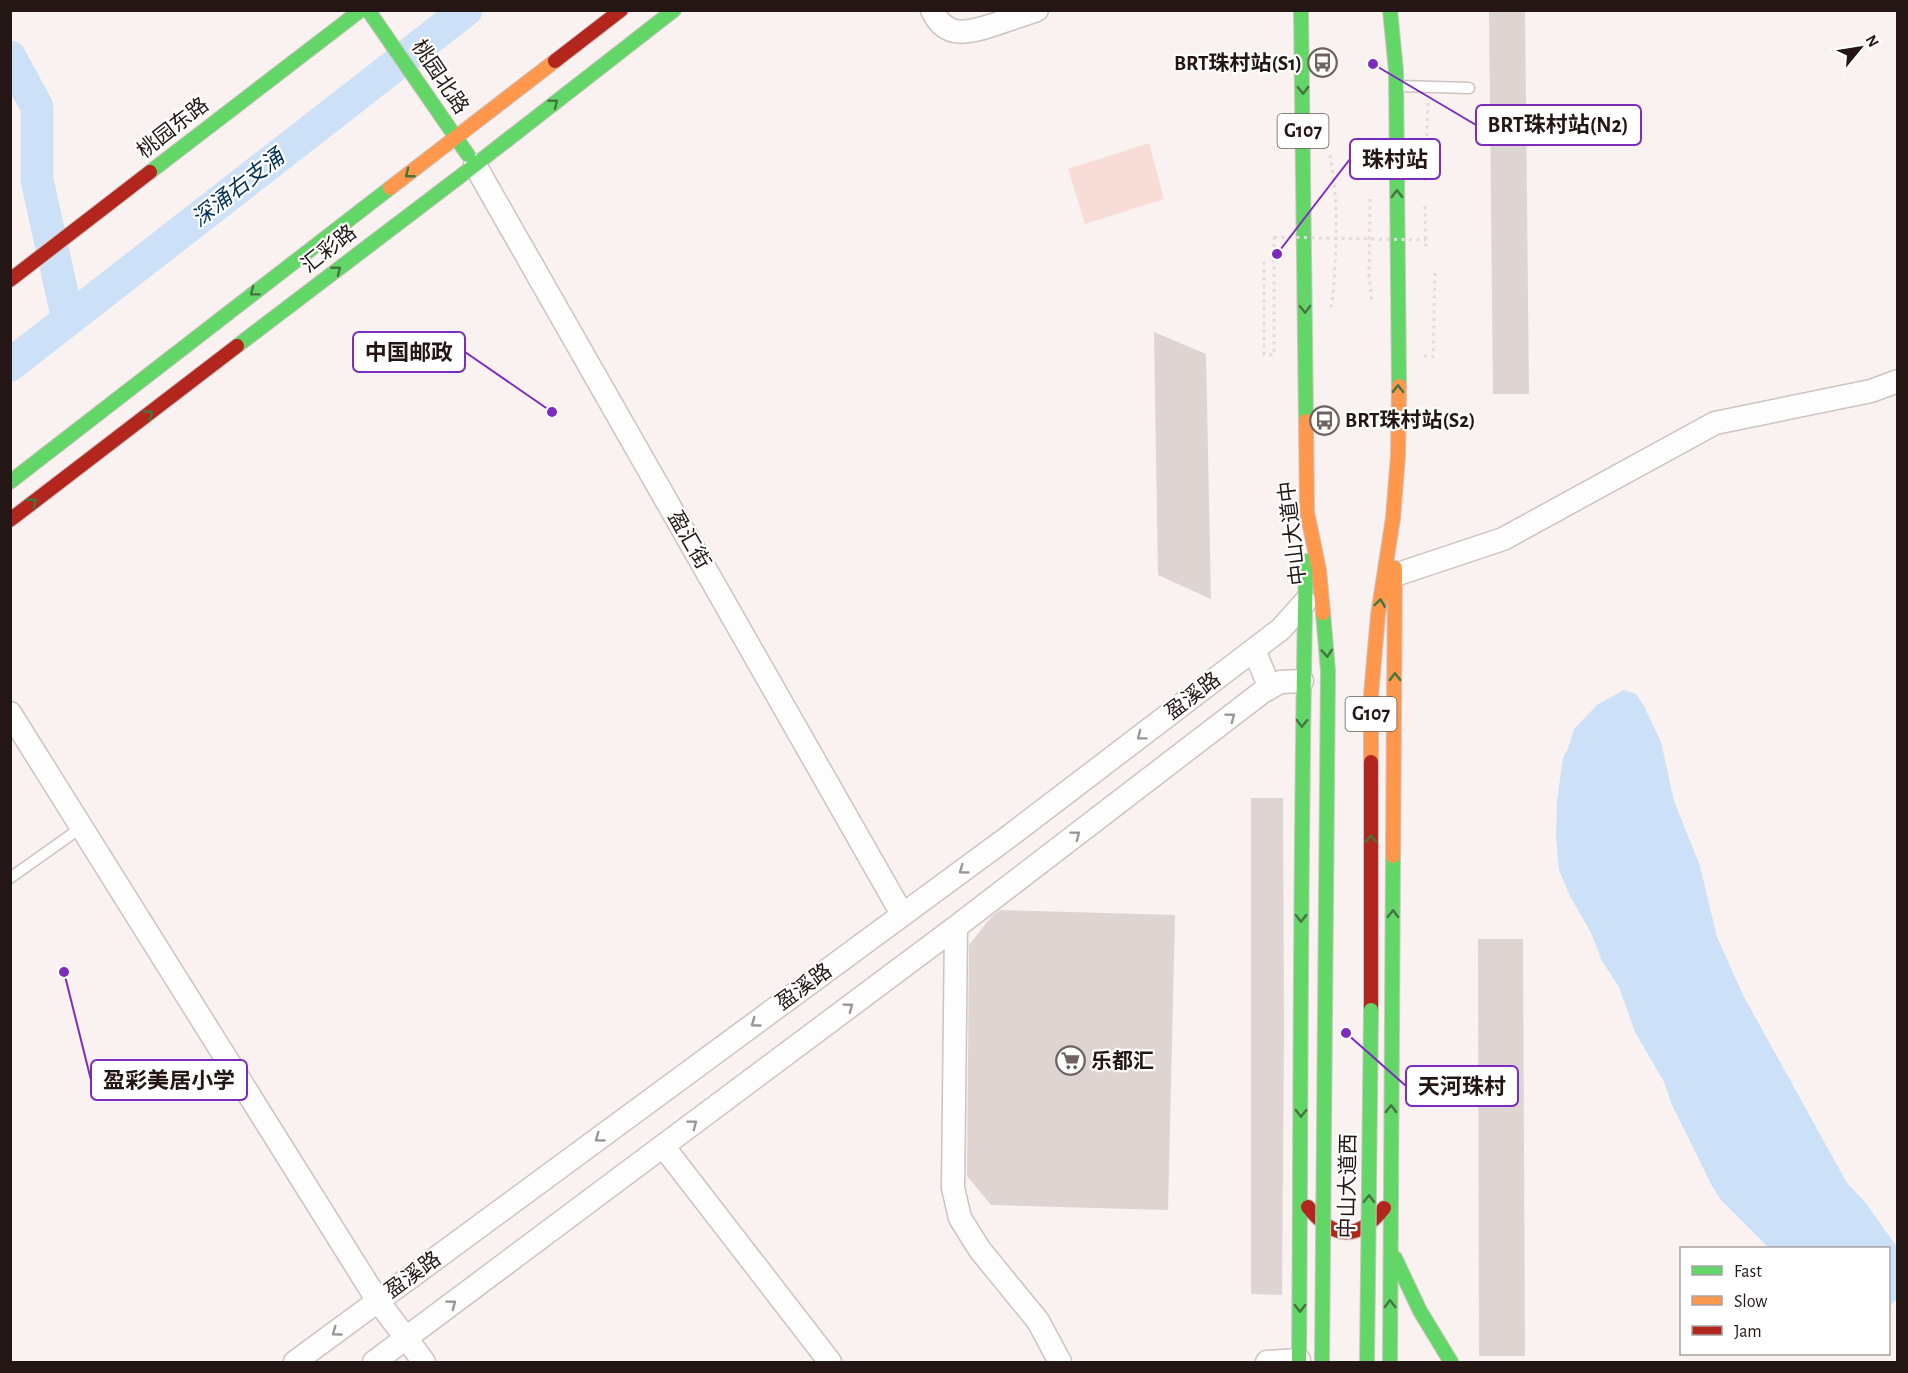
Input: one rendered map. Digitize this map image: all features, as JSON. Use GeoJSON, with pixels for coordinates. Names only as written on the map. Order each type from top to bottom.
{"type":"FeatureCollection","features":[{"type":"Feature","properties":{"kind":"main road","name":"桃园东路"},"geometry":{"type":"LineString","coordinates":[[10,279],[361,10]]}},
{"type":"Feature","properties":{"kind":"main road","name":"桃园北路"},"geometry":{"type":"LineString","coordinates":[[368,10],[475,165]]}},
{"type":"Feature","properties":{"kind":"main road","name":"汇彩路"},"geometry":{"type":"LineString","coordinates":[[10,482],[47,472],[92,437],[475,165],[523,106],[621,10]]}},
{"type":"Feature","properties":{"kind":"main road","name":"汇彩路"},"geometry":{"type":"LineString","coordinates":[[10,520],[47,472],[455,138],[523,106],[674,10]]}},
{"type":"Feature","properties":{"kind":"main road","name":"中山大道中"},"geometry":{"type":"LineString","coordinates":[[1301,10],[1307,512],[1319,570],[1328,671],[1326,1014]]}},
{"type":"Feature","properties":{"kind":"main road","name":"G107"},"geometry":{"type":"LineString","coordinates":[[1390,10],[1396,86],[1399,324],[1398,456],[1395,489]]}},
{"type":"Feature","properties":{"kind":"main road"},"geometry":{"type":"LineString","coordinates":[[1390,1362],[1395,489]]}},
{"type":"Feature","properties":{"kind":"main road","name":"中山大道西"},"geometry":{"type":"LineString","coordinates":[[1367,1362],[1371,1010],[1371,695],[1378,615],[1395,489]]}},
{"type":"Feature","properties":{"kind":"main road"},"geometry":{"type":"LineString","coordinates":[[1299,1361],[1302,681],[1307,512]]}},
{"type":"Feature","properties":{"kind":"main road","name":"中山大道西"},"geometry":{"type":"LineString","coordinates":[[1322,1362],[1326,1014]]}},
{"type":"Feature","properties":{"kind":"main road"},"geometry":{"type":"LineString","coordinates":[[1300,1190],[1308,1208],[1322,1224],[1331,1230],[1351,1234],[1374,1221],[1390,1198]]}},
{"type":"Feature","properties":{"kind":"main road"},"geometry":{"type":"LineString","coordinates":[[1390,1247],[1420,1311],[1451,1362]]}},
{"type":"Feature","properties":{"kind":"street"},"geometry":{"type":"LineString","coordinates":[[932,10],[945,28],[955,32],[969,33],[1037,10]]}},
{"type":"Feature","properties":{"kind":"street","name":"盈汇街"},"geometry":{"type":"LineString","coordinates":[[475,165],[902,914]]}},
{"type":"Feature","properties":{"kind":"street"},"geometry":{"type":"LineString","coordinates":[[1395,575],[1503,539],[1715,423],[1871,391],[1898,381]]}},
{"type":"Feature","properties":{"kind":"street","name":"盈溪路"},"geometry":{"type":"LineString","coordinates":[[295,1362],[1011,836],[1281,629],[1305,602]]}},
{"type":"Feature","properties":{"kind":"street"},"geometry":{"type":"LineString","coordinates":[[1254,650],[1270,688]]}},
{"type":"Feature","properties":{"kind":"street","name":"盈溪路"},"geometry":{"type":"LineString","coordinates":[[374,1362],[956,927],[1270,688],[1280,682],[1302,681]]}},
{"type":"Feature","properties":{"kind":"street"},"geometry":{"type":"LineString","coordinates":[[10,713],[378,1301],[424,1362]]}},
{"type":"Feature","properties":{"kind":"street"},"geometry":{"type":"LineString","coordinates":[[956,927],[953,1156],[955,1198],[960,1218],[980,1250],[1038,1321],[1060,1362]]}},
{"type":"Feature","properties":{"kind":"street"},"geometry":{"type":"LineString","coordinates":[[663,1146],[830,1362]]}},
{"type":"Feature","properties":{"kind":"street"},"geometry":{"type":"LineString","coordinates":[[1267,1362],[1299,1361]]}},
{"type":"Feature","properties":{"kind":"lane"},"geometry":{"type":"LineString","coordinates":[[1396,86],[1469,88]]}},
{"type":"Feature","properties":{"kind":"lane"},"geometry":{"type":"LineString","coordinates":[[10,878],[82,827]]}},
{"type":"Feature","properties":{"kind":"path"},"geometry":{"type":"LineString","coordinates":[[1425,190],[1428,103]]}},
{"type":"Feature","properties":{"kind":"path"},"geometry":{"type":"LineString","coordinates":[[1328,148],[1336,191],[1336,250],[1334,296],[1331,307]]}},
{"type":"Feature","properties":{"kind":"path"},"geometry":{"type":"LineString","coordinates":[[1425,200],[1426,252]]}},
{"type":"Feature","properties":{"kind":"path"},"geometry":{"type":"LineString","coordinates":[[1264,262],[1264,354],[1274,355],[1274,237],[1426,240]]}},
{"type":"Feature","properties":{"kind":"path"},"geometry":{"type":"LineString","coordinates":[[1424,356],[1433,357],[1434,269]]}},
{"type":"Feature","properties":{"kind":"shaded area"},"geometry":{"type":"Polygon","coordinates":[[[1149,143],[1164,199],[1085,224],[1068,169],[1149,143]]]}},
{"type":"Feature","properties":{"kind":"water"},"geometry":{"type":"Polygon","coordinates":[[[1624,690],[1636,694],[1644,706],[1661,742],[1674,801],[1700,866],[1717,937],[1743,995],[1847,1183],[1865,1202],[1897,1247],[1897,1299],[1890,1305],[1890,1247],[1768,1247],[1721,1200],[1672,1105],[1664,1082],[1635,1032],[1619,987],[1602,961],[1591,933],[1570,896],[1559,870],[1556,837],[1557,801],[1563,758],[1574,729],[1597,705],[1624,690]]]}},
{"type":"Feature","properties":{"kind":"building"},"geometry":{"type":"Polygon","coordinates":[[[1489,10],[1525,10],[1529,394],[1493,394],[1489,10]]]}},
{"type":"Feature","properties":{"kind":"building"},"geometry":{"type":"Polygon","coordinates":[[[1154,332],[1206,354],[1211,599],[1158,575],[1154,332]]]}},
{"type":"Feature","properties":{"kind":"building"},"geometry":{"type":"Polygon","coordinates":[[[1251,798],[1283,798],[1282,1295],[1251,1294],[1251,798]]]}},
{"type":"Feature","properties":{"kind":"building","name":"乐都汇"},"geometry":{"type":"Polygon","coordinates":[[[1000,910],[1175,915],[1168,1210],[991,1205],[967,1176],[969,945],[991,917],[1000,910]]]}},
{"type":"Feature","properties":{"kind":"building"},"geometry":{"type":"Polygon","coordinates":[[[1478,939],[1523,939],[1525,1356],[1479,1356],[1478,939]]]}},
{"type":"Feature","properties":{"kind":"waterway","name":"深涌右支涌"},"geometry":{"type":"LineString","coordinates":[[10,365],[466,10]]}},
{"type":"Feature","properties":{"kind":"waterway"},"geometry":{"type":"LineString","coordinates":[[10,57],[37,107],[37,180],[68,320]]}},
{"type":"Feature","properties":{"kind":"traffic: fast"},"geometry":{"type":"LineString","coordinates":[[150,172],[361,10]]}},
{"type":"Feature","properties":{"kind":"traffic: fast"},"geometry":{"type":"LineString","coordinates":[[368,10],[468,155]]}},
{"type":"Feature","properties":{"kind":"traffic: fast"},"geometry":{"type":"LineString","coordinates":[[237,346],[674,10]]}},
{"type":"Feature","properties":{"kind":"traffic: fast"},"geometry":{"type":"LineString","coordinates":[[1301,10],[1306,421]]}},
{"type":"Feature","properties":{"kind":"traffic: fast"},"geometry":{"type":"LineString","coordinates":[[1390,10],[1396,71],[1399,386]]}},
{"type":"Feature","properties":{"kind":"traffic: fast"},"geometry":{"type":"LineString","coordinates":[[10,482],[390,188]]}},
{"type":"Feature","properties":{"kind":"traffic: fast"},"geometry":{"type":"LineString","coordinates":[[1299,1362],[1306,561]]}},
{"type":"Feature","properties":{"kind":"traffic: fast"},"geometry":{"type":"LineString","coordinates":[[1323,613],[1328,671],[1325,1014]]}},
{"type":"Feature","properties":{"kind":"traffic: fast"},"geometry":{"type":"LineString","coordinates":[[1390,1362],[1393,856]]}},
{"type":"Feature","properties":{"kind":"traffic: fast"},"geometry":{"type":"LineString","coordinates":[[1367,1362],[1371,1010]]}},
{"type":"Feature","properties":{"kind":"traffic: fast"},"geometry":{"type":"LineString","coordinates":[[1322,1362],[1325,1014]]}},
{"type":"Feature","properties":{"kind":"traffic: fast"},"geometry":{"type":"LineString","coordinates":[[1395,1258],[1420,1311],[1451,1362]]}},
{"type":"Feature","properties":{"kind":"traffic: slow"},"geometry":{"type":"LineString","coordinates":[[390,188],[555,61]]}},
{"type":"Feature","properties":{"kind":"traffic: slow"},"geometry":{"type":"LineString","coordinates":[[1371,762],[1371,695],[1378,615],[1393,518],[1398,456],[1399,386]]}},
{"type":"Feature","properties":{"kind":"traffic: slow"},"geometry":{"type":"LineString","coordinates":[[1306,421],[1307,512],[1319,570],[1323,613]]}},
{"type":"Feature","properties":{"kind":"traffic: slow"},"geometry":{"type":"LineString","coordinates":[[1393,856],[1395,568]]}},
{"type":"Feature","properties":{"kind":"traffic: jam"},"geometry":{"type":"LineString","coordinates":[[555,61],[621,10]]}},
{"type":"Feature","properties":{"kind":"traffic: jam"},"geometry":{"type":"LineString","coordinates":[[10,280],[150,172]]}},
{"type":"Feature","properties":{"kind":"traffic: jam"},"geometry":{"type":"LineString","coordinates":[[10,520],[237,346]]}},
{"type":"Feature","properties":{"kind":"traffic: jam"},"geometry":{"type":"LineString","coordinates":[[1371,762],[1371,1010]]}},
{"type":"Feature","properties":{"kind":"traffic: jam"},"geometry":{"type":"LineString","coordinates":[[1308,1207],[1327,1226],[1346,1232],[1365,1226],[1384,1208]]}},
{"type":"Feature","properties":{"kind":"place","name":"BRT珠村站(S1)"},"geometry":{"type":"Point","coordinates":[1323,63]}},
{"type":"Feature","properties":{"kind":"place","name":"BRT珠村站(N2)"},"geometry":{"type":"Point","coordinates":[1373,64]}},
{"type":"Feature","properties":{"kind":"place","name":"珠村站"},"geometry":{"type":"Point","coordinates":[1277,254]}},
{"type":"Feature","properties":{"kind":"place","name":"中国邮政"},"geometry":{"type":"Point","coordinates":[552,412]}},
{"type":"Feature","properties":{"kind":"place","name":"BRT珠村站(S2)"},"geometry":{"type":"Point","coordinates":[1324,420]}},
{"type":"Feature","properties":{"kind":"place","name":"盈彩美居小学"},"geometry":{"type":"Point","coordinates":[64,972]}},
{"type":"Feature","properties":{"kind":"place","name":"天河珠村"},"geometry":{"type":"Point","coordinates":[1346,1033]}},
{"type":"Feature","properties":{"kind":"place","name":"乐都汇"},"geometry":{"type":"Point","coordinates":[1070,1061]}}]}
